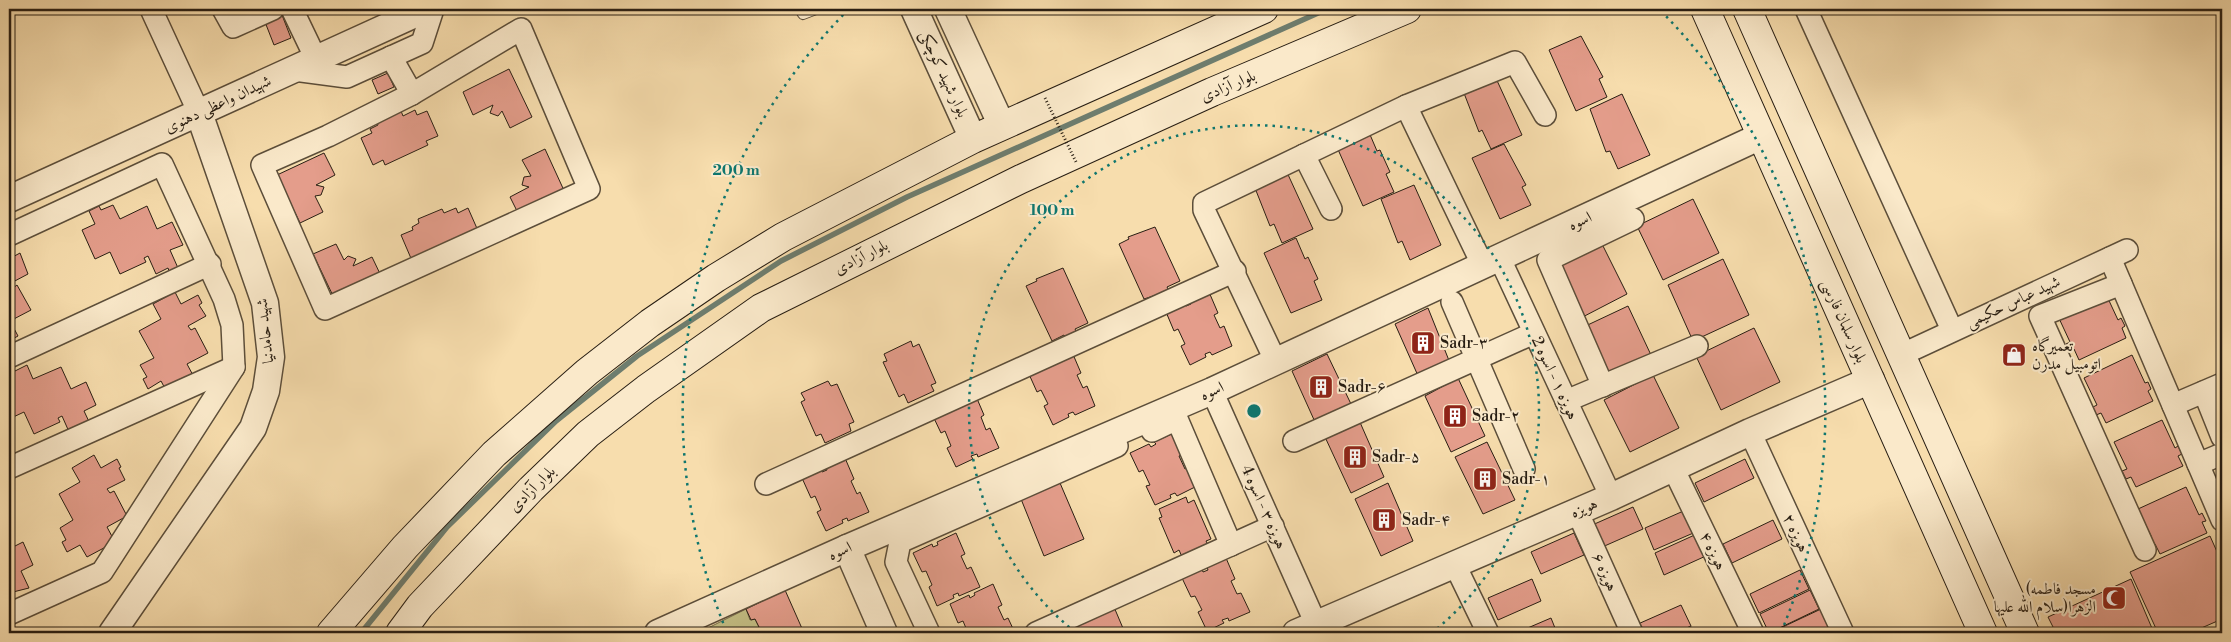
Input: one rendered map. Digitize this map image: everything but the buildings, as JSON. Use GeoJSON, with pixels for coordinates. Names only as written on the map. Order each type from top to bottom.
{"type":"FeatureCollection","features":[{"type":"Feature","properties":{"kind":"main road"},"geometry":{"type":"LineString","coordinates":[[331,633],[406,547],[494,454],[587,372],[650,322],[716,278],[784,237],[973,139],[1264,9]]}},
{"type":"Feature","properties":{"kind":"main road","name":"بلوار آزادی"},"geometry":{"type":"LineString","coordinates":[[400,633],[433,592],[531,489],[588,434],[646,389],[761,308],[1021,178],[1212,92],[1407,9]]}},
{"type":"Feature","properties":{"kind":"main road","name":"بلوار سلمان فارسی"},"geometry":{"type":"LineString","coordinates":[[1705,9],[1983,633]]}},
{"type":"Feature","properties":{"kind":"main road"},"geometry":{"type":"LineString","coordinates":[[1747,9],[2025,633]]}},
{"type":"Feature","properties":{"kind":"street"},"geometry":{"type":"LineString","coordinates":[[151,9],[199,113]]}},
{"type":"Feature","properties":{"kind":"street"},"geometry":{"type":"LineString","coordinates":[[223,9],[233,27],[273,9]]}},
{"type":"Feature","properties":{"kind":"street"},"geometry":{"type":"LineString","coordinates":[[292,9],[305,65],[347,77],[422,43],[433,9]]}},
{"type":"Feature","properties":{"kind":"street","name":"بلوار شهید کوچکی"},"geometry":{"type":"LineString","coordinates":[[914,9],[973,139]]}},
{"type":"Feature","properties":{"kind":"street","name":"بلوار شهید کوچکی"},"geometry":{"type":"LineString","coordinates":[[948,9],[1002,126]]}},
{"type":"Feature","properties":{"kind":"street"},"geometry":{"type":"LineString","coordinates":[[1806,9],[1952,330]]}},
{"type":"Feature","properties":{"kind":"street","name":"شهیدان واعظی دهنوی"},"geometry":{"type":"LineString","coordinates":[[9,199],[305,65],[413,12]]}},
{"type":"Feature","properties":{"kind":"street"},"geometry":{"type":"LineString","coordinates":[[521,29],[589,189],[326,309],[262,164],[328,136],[412,94],[521,29]]}},
{"type":"Feature","properties":{"kind":"street"},"geometry":{"type":"LineString","coordinates":[[391,57],[412,94]]}},
{"type":"Feature","properties":{"kind":"street"},"geometry":{"type":"LineString","coordinates":[[1276,362],[1235,271],[1204,210],[1204,203],[1406,106],[1515,62],[1545,115]]}},
{"type":"Feature","properties":{"kind":"street"},"geometry":{"type":"LineString","coordinates":[[953,93],[961,96],[970,94],[978,88],[981,79]]}},
{"type":"Feature","properties":{"kind":"street","name":"هویزه ۱ - اسوه 2"},"geometry":{"type":"LineString","coordinates":[[1406,106],[1492,262],[1534,333],[1611,497]]}},
{"type":"Feature","properties":{"kind":"street","name":"شهید حامدنیا"},"geometry":{"type":"LineString","coordinates":[[112,633],[253,428],[266,391],[271,357],[265,303],[199,113]]}},
{"type":"Feature","properties":{"kind":"street","name":"اسوه"},"geometry":{"type":"LineString","coordinates":[[658,633],[848,548],[1212,391],[1761,136]]}},
{"type":"Feature","properties":{"kind":"street"},"geometry":{"type":"LineString","coordinates":[[1304,155],[1331,209]]}},
{"type":"Feature","properties":{"kind":"street"},"geometry":{"type":"LineString","coordinates":[[9,235],[162,164],[210,264],[232,325],[234,367],[102,572],[9,614]]}},
{"type":"Feature","properties":{"kind":"street"},"geometry":{"type":"LineString","coordinates":[[1603,386],[1548,260],[1633,219]]}},
{"type":"Feature","properties":{"kind":"street","name":"شهید عباس حکیمی"},"geometry":{"type":"LineString","coordinates":[[1901,355],[2118,254],[2121,284]]}},
{"type":"Feature","properties":{"kind":"street"},"geometry":{"type":"LineString","coordinates":[[9,358],[210,264]]}},
{"type":"Feature","properties":{"kind":"street"},"geometry":{"type":"LineString","coordinates":[[766,484],[1235,271]]}},
{"type":"Feature","properties":{"kind":"street"},"geometry":{"type":"LineString","coordinates":[[2145,550],[2040,316],[2121,284],[2222,520]]}},
{"type":"Feature","properties":{"kind":"street"},"geometry":{"type":"LineString","coordinates":[[1452,302],[1524,470]]}},
{"type":"Feature","properties":{"kind":"street"},"geometry":{"type":"LineString","coordinates":[[1294,441],[1534,333]]}},
{"type":"Feature","properties":{"kind":"street"},"geometry":{"type":"LineString","coordinates":[[1566,401],[1697,346]]}},
{"type":"Feature","properties":{"kind":"street"},"geometry":{"type":"LineString","coordinates":[[9,468],[234,367]]}},
{"type":"Feature","properties":{"kind":"street","name":"هویزه"},"geometry":{"type":"LineString","coordinates":[[1311,630],[1611,497],[1750,432],[1871,380]]}},
{"type":"Feature","properties":{"kind":"street"},"geometry":{"type":"LineString","coordinates":[[2173,405],[2213,388],[2222,437]]}},
{"type":"Feature","properties":{"kind":"street","name":"هویزه ۳ - اسوه 4"},"geometry":{"type":"LineString","coordinates":[[1212,391],[1273,526],[1311,630]]}},
{"type":"Feature","properties":{"kind":"street"},"geometry":{"type":"LineString","coordinates":[[929,633],[896,562],[900,542],[1178,419],[1231,545]]}},
{"type":"Feature","properties":{"kind":"street","name":"هویزه ۲"},"geometry":{"type":"LineString","coordinates":[[1750,432],[1843,633]]}},
{"type":"Feature","properties":{"kind":"street"},"geometry":{"type":"LineString","coordinates":[[2198,464],[2222,454]]}},
{"type":"Feature","properties":{"kind":"street","name":"هویزه ۴"},"geometry":{"type":"LineString","coordinates":[[1673,468],[1753,633]]}},
{"type":"Feature","properties":{"kind":"street","name":"هویزه ۶"},"geometry":{"type":"LineString","coordinates":[[1577,511],[1632,633]]}},
{"type":"Feature","properties":{"kind":"street"},"geometry":{"type":"LineString","coordinates":[[1036,633],[1273,526]]}},
{"type":"Feature","properties":{"kind":"street"},"geometry":{"type":"LineString","coordinates":[[848,548],[884,633]]}},
{"type":"Feature","properties":{"kind":"street"},"geometry":{"type":"LineString","coordinates":[[1455,565],[1488,633]]}},
{"type":"Feature","properties":{"kind":"lane"},"geometry":{"type":"LineString","coordinates":[[800,9],[803,14],[816,9]]}},
{"type":"Feature","properties":{"kind":"path"},"geometry":{"type":"LineString","coordinates":[[1045,98],[1078,164]]}},
{"type":"Feature","properties":{"kind":"shaded area"},"geometry":{"type":"Polygon","coordinates":[[[746,609],[750,620],[755,619],[762,633],[698,633],[746,609]]]}},
{"type":"Feature","properties":{"kind":"waterway"},"geometry":{"type":"LineString","coordinates":[[361,633],[447,527],[556,421],[637,356],[781,261],[907,197],[1327,9]]}},
{"type":"Feature","properties":{"kind":"place","name":"Sadr-۳"},"geometry":{"type":"Point","coordinates":[1423,343]}},
{"type":"Feature","properties":{"kind":"place","name":"تعمیرگاه اتومبیل مدرن"},"geometry":{"type":"Point","coordinates":[2014,355]}},
{"type":"Feature","properties":{"kind":"place","name":"Sadr-۶"},"geometry":{"type":"Point","coordinates":[1321,387]}},
{"type":"Feature","properties":{"kind":"place","name":"Sadr-۲"},"geometry":{"type":"Point","coordinates":[1455,416]}},
{"type":"Feature","properties":{"kind":"place","name":"Sadr-۵"},"geometry":{"type":"Point","coordinates":[1355,457]}},
{"type":"Feature","properties":{"kind":"place","name":"Sadr-۱"},"geometry":{"type":"Point","coordinates":[1485,479]}},
{"type":"Feature","properties":{"kind":"place","name":"Sadr-۴"},"geometry":{"type":"Point","coordinates":[1384,520]}},
{"type":"Feature","properties":{"kind":"place","name":"(مسجد فاطمه الزهرا(سلام الله علیها"},"geometry":{"type":"Point","coordinates":[2114,598]}}]}
